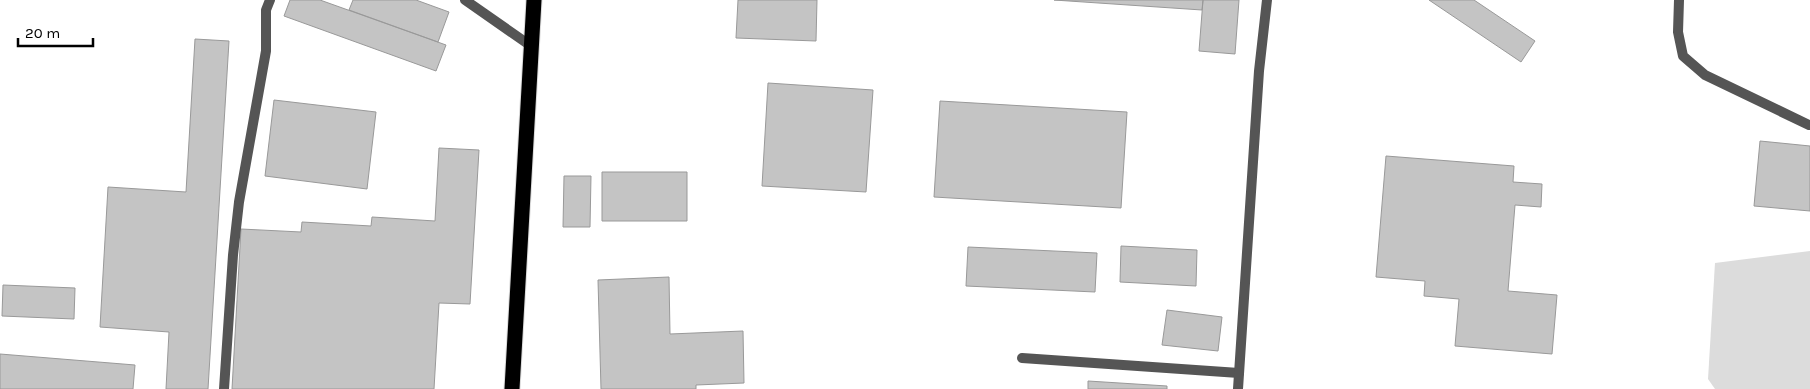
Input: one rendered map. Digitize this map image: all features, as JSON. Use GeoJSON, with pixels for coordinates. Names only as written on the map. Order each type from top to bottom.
{"type":"FeatureCollection","features":[{"type":"Feature","properties":{"kind":"highway"},"geometry":{"type":"LineString","coordinates":[[512,389],[534,0]]}},
{"type":"Feature","properties":{"kind":"street"},"geometry":{"type":"LineString","coordinates":[[224,389],[233,255],[239,202],[266,51],[266,10],[270,0]]}},
{"type":"Feature","properties":{"kind":"street"},"geometry":{"type":"LineString","coordinates":[[465,0],[531,46]]}},
{"type":"Feature","properties":{"kind":"street"},"geometry":{"type":"LineString","coordinates":[[1238,389],[1259,71],[1267,0]]}},
{"type":"Feature","properties":{"kind":"street"},"geometry":{"type":"LineString","coordinates":[[1679,0],[1678,32],[1683,56],[1705,75],[1809,124]]}},
{"type":"Feature","properties":{"kind":"street"},"geometry":{"type":"LineString","coordinates":[[1022,358],[1239,373]]}},
{"type":"Feature","properties":{"kind":"shaded area"},"geometry":{"type":"Polygon","coordinates":[[[1810,251],[1810,389],[1715,389],[1708,379],[1715,263],[1810,251]]]}},
{"type":"Feature","properties":{"kind":"building"},"geometry":{"type":"Polygon","coordinates":[[[290,0],[320,0],[446,45],[436,71],[284,16],[290,0]]]}},
{"type":"Feature","properties":{"kind":"building"},"geometry":{"type":"Polygon","coordinates":[[[353,0],[416,0],[449,12],[438,42],[349,10],[353,0]]]}},
{"type":"Feature","properties":{"kind":"building"},"geometry":{"type":"Polygon","coordinates":[[[738,0],[817,0],[816,41],[736,38],[738,0]]]}},
{"type":"Feature","properties":{"kind":"building"},"geometry":{"type":"Polygon","coordinates":[[[1054,0],[1203,0],[1202,10],[1054,0]]]}},
{"type":"Feature","properties":{"kind":"building"},"geometry":{"type":"Polygon","coordinates":[[[1203,0],[1239,0],[1235,54],[1199,51],[1203,0]]]}},
{"type":"Feature","properties":{"kind":"building"},"geometry":{"type":"Polygon","coordinates":[[[1429,0],[1474,0],[1535,41],[1521,62],[1429,0]]]}},
{"type":"Feature","properties":{"kind":"building"},"geometry":{"type":"Polygon","coordinates":[[[195,39],[229,41],[208,389],[166,389],[169,332],[100,327],[108,187],[186,192],[195,39]]]}},
{"type":"Feature","properties":{"kind":"building"},"geometry":{"type":"Polygon","coordinates":[[[768,83],[873,90],[866,192],[762,186],[768,83]]]}},
{"type":"Feature","properties":{"kind":"building"},"geometry":{"type":"Polygon","coordinates":[[[274,100],[376,112],[367,189],[265,176],[274,100]]]}},
{"type":"Feature","properties":{"kind":"building"},"geometry":{"type":"Polygon","coordinates":[[[940,101],[1127,112],[1121,208],[934,197],[940,101]]]}},
{"type":"Feature","properties":{"kind":"building"},"geometry":{"type":"Polygon","coordinates":[[[1760,141],[1810,146],[1810,211],[1754,206],[1760,141]]]}},
{"type":"Feature","properties":{"kind":"building"},"geometry":{"type":"Polygon","coordinates":[[[439,148],[479,150],[470,304],[439,303],[434,389],[232,389],[241,229],[301,232],[302,222],[371,226],[372,217],[435,221],[439,148]]]}},
{"type":"Feature","properties":{"kind":"building"},"geometry":{"type":"Polygon","coordinates":[[[1386,156],[1514,166],[1513,182],[1542,184],[1541,207],[1515,205],[1508,291],[1557,295],[1552,354],[1455,346],[1459,299],[1424,296],[1425,281],[1376,277],[1386,156]]]}},
{"type":"Feature","properties":{"kind":"building"},"geometry":{"type":"Polygon","coordinates":[[[602,172],[687,172],[687,221],[602,221],[602,172]]]}},
{"type":"Feature","properties":{"kind":"building"},"geometry":{"type":"Polygon","coordinates":[[[564,176],[591,176],[590,227],[563,227],[564,176]]]}},
{"type":"Feature","properties":{"kind":"building"},"geometry":{"type":"Polygon","coordinates":[[[1121,246],[1197,250],[1196,286],[1120,282],[1121,246]]]}},
{"type":"Feature","properties":{"kind":"building"},"geometry":{"type":"Polygon","coordinates":[[[968,247],[1097,253],[1095,292],[966,286],[968,247]]]}},
{"type":"Feature","properties":{"kind":"building"},"geometry":{"type":"Polygon","coordinates":[[[669,277],[670,334],[743,331],[744,383],[696,385],[696,389],[601,389],[598,280],[669,277]]]}},
{"type":"Feature","properties":{"kind":"building"},"geometry":{"type":"Polygon","coordinates":[[[3,285],[75,288],[74,319],[2,316],[3,285]]]}},
{"type":"Feature","properties":{"kind":"building"},"geometry":{"type":"Polygon","coordinates":[[[1167,310],[1222,317],[1218,351],[1162,345],[1167,310]]]}},
{"type":"Feature","properties":{"kind":"building"},"geometry":{"type":"Polygon","coordinates":[[[0,354],[135,365],[133,389],[0,389],[0,354]]]}},
{"type":"Feature","properties":{"kind":"building"},"geometry":{"type":"Polygon","coordinates":[[[1088,381],[1167,386],[1167,389],[1088,389],[1088,381]]]}}]}
